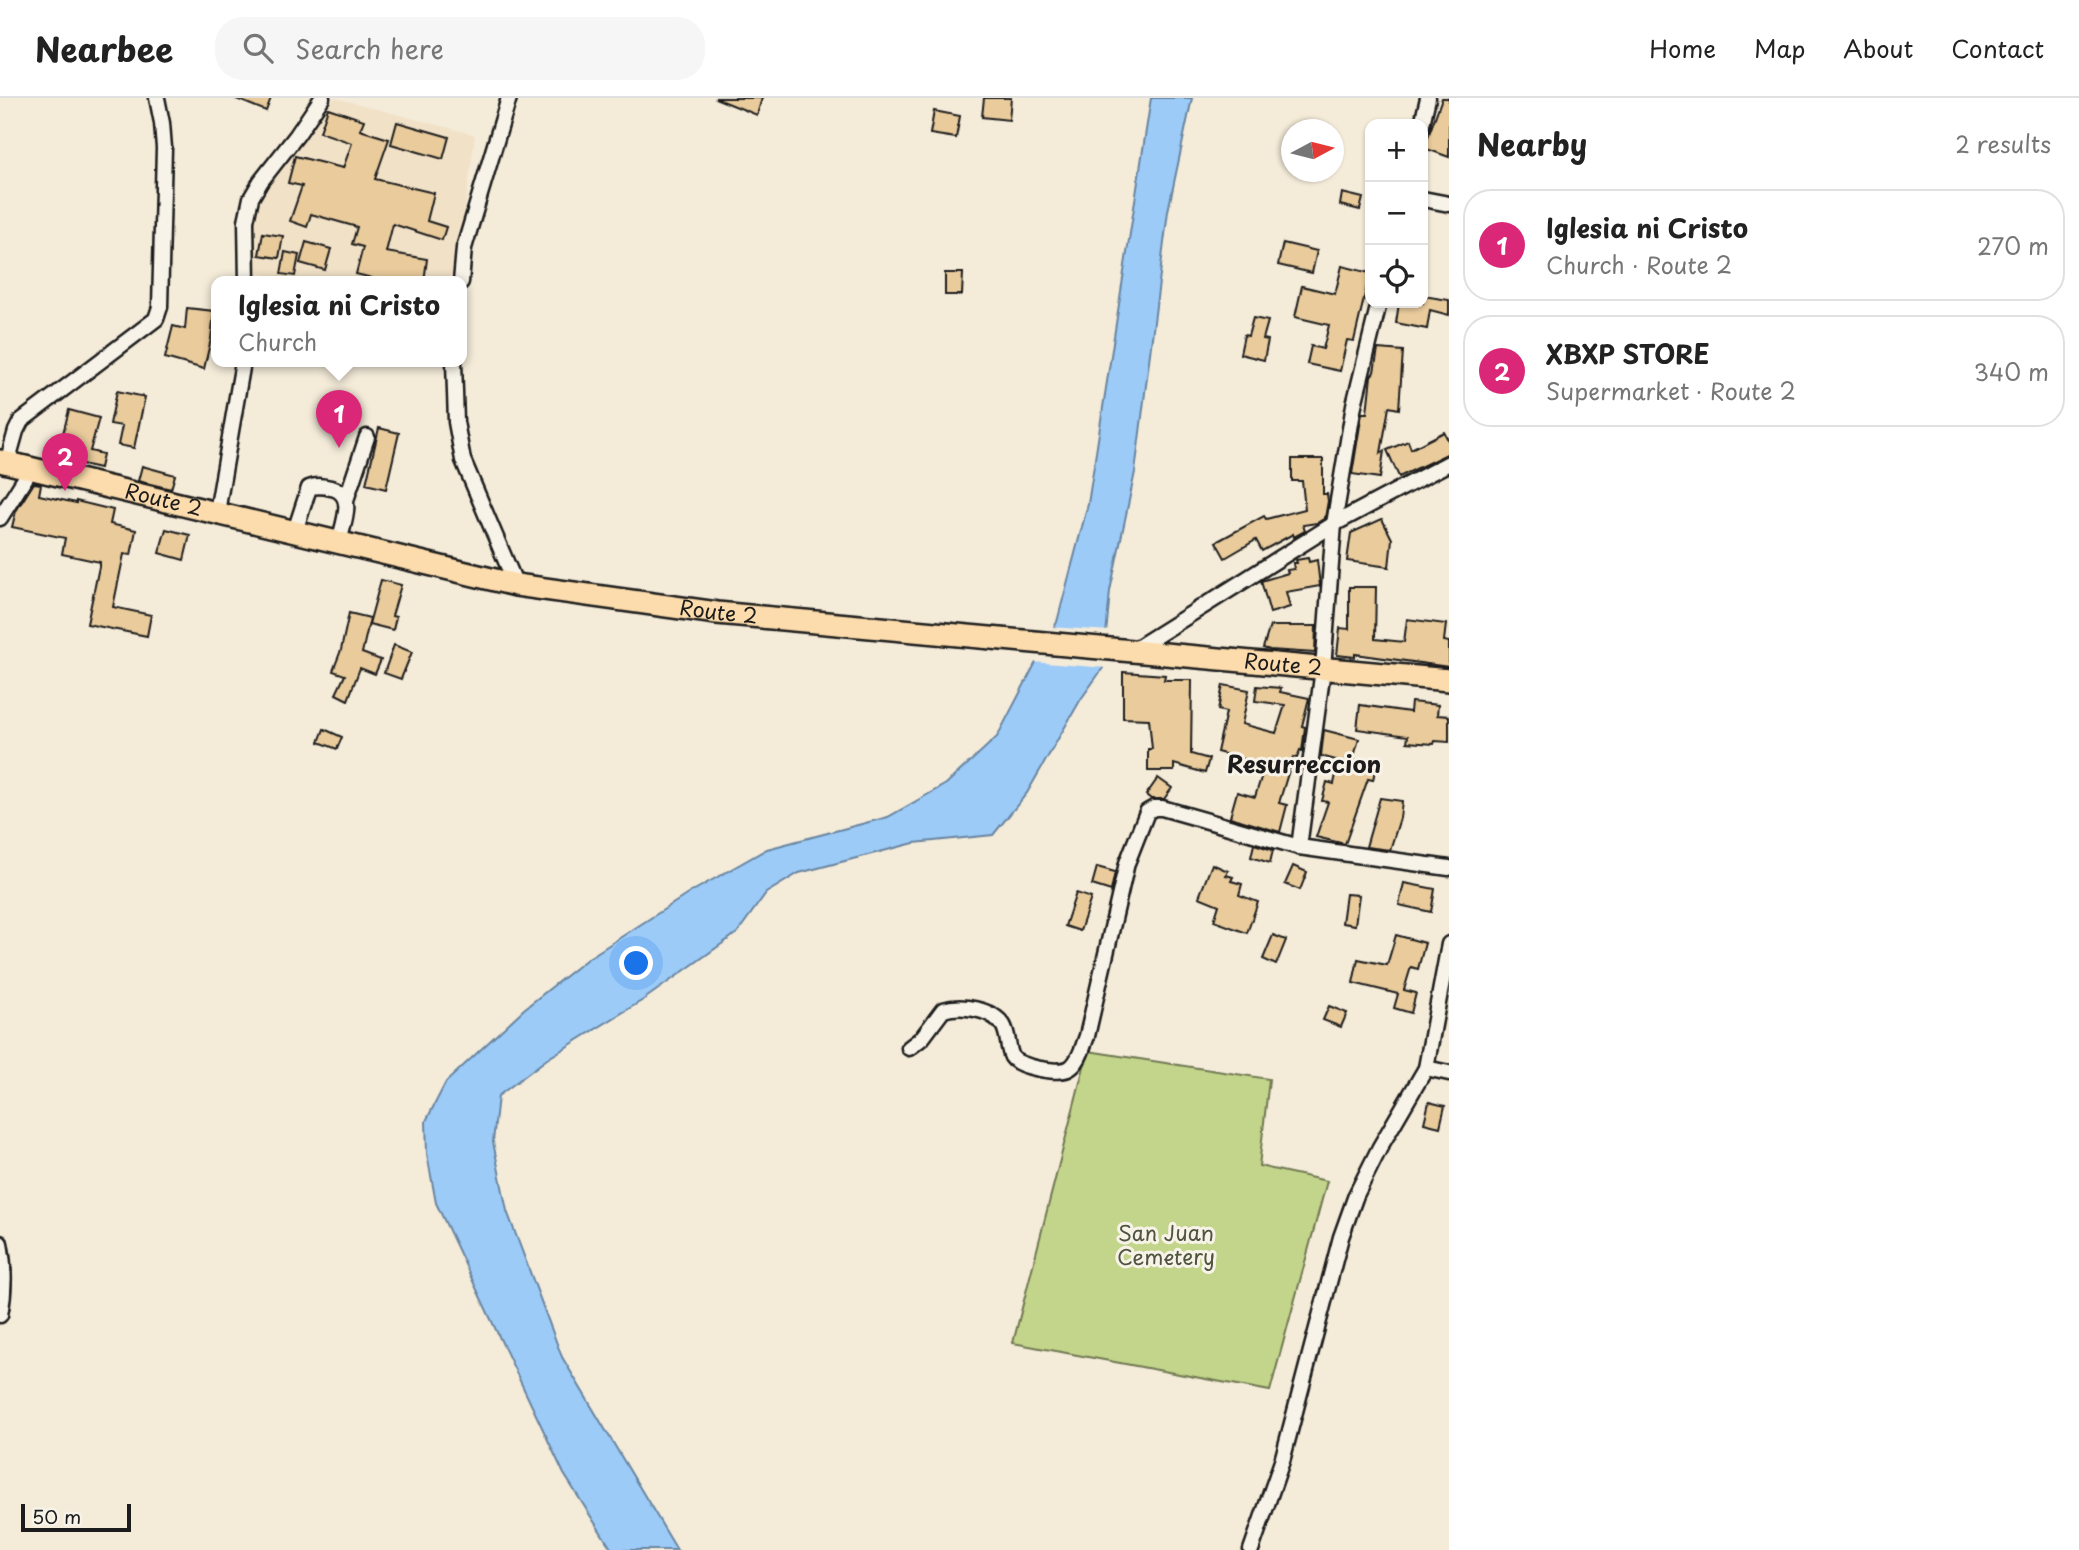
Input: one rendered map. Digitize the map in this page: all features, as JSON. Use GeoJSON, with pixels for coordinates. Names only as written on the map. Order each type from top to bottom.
{"type":"FeatureCollection","features":[{"type":"Feature","properties":{"kind":"highway","name":"Route 2"},"geometry":{"type":"LineString","coordinates":[[3,462],[516,585],[717,613],[1449,680]]}},
{"type":"Feature","properties":{"kind":"street"},"geometry":{"type":"LineString","coordinates":[[3,462],[22,421],[156,319],[160,307],[164,148],[157,98]]}},
{"type":"Feature","properties":{"kind":"street"},"geometry":{"type":"LineString","coordinates":[[247,276],[246,221],[251,198],[261,180],[322,98]]}},
{"type":"Feature","properties":{"kind":"street"},"geometry":{"type":"LineString","coordinates":[[462,276],[464,248],[509,98]]}},
{"type":"Feature","properties":{"kind":"street"},"geometry":{"type":"LineString","coordinates":[[1423,119],[1428,98]]}},
{"type":"Feature","properties":{"kind":"street"},"geometry":{"type":"LineString","coordinates":[[1428,200],[1449,204]]}},
{"type":"Feature","properties":{"kind":"street"},"geometry":{"type":"LineString","coordinates":[[1298,847],[1324,669],[1334,524],[1354,405],[1378,308]]}},
{"type":"Feature","properties":{"kind":"street"},"geometry":{"type":"LineString","coordinates":[[217,512],[242,367]]}},
{"type":"Feature","properties":{"kind":"street"},"geometry":{"type":"LineString","coordinates":[[454,367],[456,422],[463,460],[516,585]]}},
{"type":"Feature","properties":{"kind":"street"},"geometry":{"type":"LineString","coordinates":[[346,500],[367,437]]}},
{"type":"Feature","properties":{"kind":"street"},"geometry":{"type":"LineString","coordinates":[[1122,650],[1334,524],[1449,463]]}},
{"type":"Feature","properties":{"kind":"street"},"geometry":{"type":"LineString","coordinates":[[0,518],[31,469]]}},
{"type":"Feature","properties":{"kind":"street"},"geometry":{"type":"LineString","coordinates":[[295,531],[309,488],[318,485],[340,489],[346,500],[347,510],[339,542]]}},
{"type":"Feature","properties":{"kind":"street"},"geometry":{"type":"LineString","coordinates":[[909,1048],[922,1038],[943,1010],[956,1007],[976,1009],[1002,1023],[1013,1058],[1024,1066],[1060,1070],[1068,1069],[1075,1063],[1087,1037],[1127,863],[1147,812],[1151,810],[1162,808],[1298,847],[1449,868]]}},
{"type":"Feature","properties":{"kind":"street"},"geometry":{"type":"LineString","coordinates":[[1251,1550],[1282,1461],[1341,1237],[1356,1195],[1380,1147],[1426,1068],[1449,944]]}},
{"type":"Feature","properties":{"kind":"street"},"geometry":{"type":"LineString","coordinates":[[1426,1068],[1449,1073]]}},
{"type":"Feature","properties":{"kind":"street"},"geometry":{"type":"LineString","coordinates":[[0,1243],[4,1270],[0,1315]]}},
{"type":"Feature","properties":{"kind":"shaded area"},"geometry":{"type":"Polygon","coordinates":[[[335,98],[475,135],[456,276],[272,276],[253,272],[252,206],[314,117],[335,98]]]}},
{"type":"Feature","properties":{"kind":"green space","name":"San Juan Cemetery"},"geometry":{"type":"Polygon","coordinates":[[[1088,1051],[1269,1079],[1259,1166],[1327,1181],[1270,1391],[1013,1343],[1088,1051]]]}},
{"type":"Feature","properties":{"kind":"water"},"geometry":{"type":"Polygon","coordinates":[[[1151,98],[1192,98],[1168,211],[1135,472],[1110,591],[1103,668],[1081,699],[1027,793],[993,835],[914,843],[799,873],[766,893],[737,933],[643,1000],[547,1059],[498,1096],[493,1142],[507,1211],[562,1357],[677,1550],[612,1550],[564,1474],[436,1203],[427,1154],[426,1121],[446,1082],[524,1009],[587,959],[691,892],[767,849],[888,817],[946,784],[997,737],[1057,622],[1088,504],[1151,98]]]}},
{"type":"Feature","properties":{"kind":"pier"},"geometry":{"type":"Polygon","coordinates":[[[1050,627],[1110,631],[1107,668],[1032,662],[1050,627]]]}},
{"type":"Feature","properties":{"kind":"building"},"geometry":{"type":"Polygon","coordinates":[[[234,98],[271,98],[266,111],[234,98]]]}},
{"type":"Feature","properties":{"kind":"building"},"geometry":{"type":"Polygon","coordinates":[[[715,98],[762,98],[757,115],[715,98]]]}},
{"type":"Feature","properties":{"kind":"building"},"geometry":{"type":"Polygon","coordinates":[[[984,98],[1011,98],[1009,120],[982,117],[984,98]]]}},
{"type":"Feature","properties":{"kind":"building"},"geometry":{"type":"Polygon","coordinates":[[[1442,98],[1449,98],[1449,157],[1428,149],[1428,137],[1442,98]]]}},
{"type":"Feature","properties":{"kind":"building"},"geometry":{"type":"Polygon","coordinates":[[[328,108],[364,120],[360,130],[389,139],[375,179],[434,193],[427,221],[446,227],[442,240],[393,224],[386,252],[427,259],[425,276],[356,274],[363,247],[352,244],[357,227],[311,214],[307,227],[290,221],[302,186],[288,183],[295,156],[343,168],[352,143],[320,132],[328,108]]]}},
{"type":"Feature","properties":{"kind":"building"},"geometry":{"type":"Polygon","coordinates":[[[934,111],[960,116],[956,138],[930,134],[934,111]]]}},
{"type":"Feature","properties":{"kind":"building"},"geometry":{"type":"Polygon","coordinates":[[[397,122],[449,137],[443,159],[391,144],[397,122]]]}},
{"type":"Feature","properties":{"kind":"building"},"geometry":{"type":"Polygon","coordinates":[[[1342,193],[1363,198],[1360,210],[1340,205],[1342,193]]]}},
{"type":"Feature","properties":{"kind":"building"},"geometry":{"type":"Polygon","coordinates":[[[263,233],[283,236],[279,258],[259,255],[263,233]]]}},
{"type":"Feature","properties":{"kind":"building"},"geometry":{"type":"Polygon","coordinates":[[[306,242],[331,249],[325,270],[300,263],[306,242]]]}},
{"type":"Feature","properties":{"kind":"building"},"geometry":{"type":"Polygon","coordinates":[[[1283,243],[1317,251],[1312,273],[1278,265],[1283,243]]]}},
{"type":"Feature","properties":{"kind":"building"},"geometry":{"type":"Polygon","coordinates":[[[285,252],[299,255],[295,276],[281,274],[285,252]]]}},
{"type":"Feature","properties":{"kind":"building"},"geometry":{"type":"Polygon","coordinates":[[[1342,266],[1365,272],[1365,294],[1354,341],[1347,340],[1340,371],[1307,364],[1311,346],[1323,349],[1329,325],[1295,317],[1302,286],[1335,294],[1342,266]]]}},
{"type":"Feature","properties":{"kind":"building"},"geometry":{"type":"Polygon","coordinates":[[[945,273],[963,273],[962,295],[945,295],[945,273]]]}},
{"type":"Feature","properties":{"kind":"building"},"geometry":{"type":"Polygon","coordinates":[[[1428,297],[1449,300],[1449,315],[1430,310],[1427,329],[1396,323],[1398,308],[1428,308],[1428,297]]]}},
{"type":"Feature","properties":{"kind":"building"},"geometry":{"type":"Polygon","coordinates":[[[187,308],[211,311],[211,339],[204,369],[165,358],[173,326],[185,329],[187,308]]]}},
{"type":"Feature","properties":{"kind":"building"},"geometry":{"type":"Polygon","coordinates":[[[1253,318],[1268,321],[1263,339],[1268,340],[1264,360],[1240,354],[1244,335],[1248,336],[1253,318]]]}},
{"type":"Feature","properties":{"kind":"building"},"geometry":{"type":"Polygon","coordinates":[[[1378,349],[1403,351],[1399,409],[1389,407],[1381,453],[1384,451],[1380,478],[1352,474],[1362,413],[1367,413],[1371,376],[1378,349]]]}},
{"type":"Feature","properties":{"kind":"building"},"geometry":{"type":"Polygon","coordinates":[[[117,391],[145,397],[134,448],[118,445],[122,426],[110,424],[117,391]]]}},
{"type":"Feature","properties":{"kind":"building"},"geometry":{"type":"Polygon","coordinates":[[[69,410],[99,418],[90,451],[103,454],[100,468],[56,461],[69,410]]]}},
{"type":"Feature","properties":{"kind":"building"},"geometry":{"type":"Polygon","coordinates":[[[379,428],[399,433],[386,489],[366,484],[379,428]]]}},
{"type":"Feature","properties":{"kind":"building"},"geometry":{"type":"Polygon","coordinates":[[[1444,432],[1449,442],[1449,453],[1399,477],[1387,450],[1408,441],[1411,449],[1444,432]]]}},
{"type":"Feature","properties":{"kind":"building"},"geometry":{"type":"Polygon","coordinates":[[[1292,459],[1323,459],[1323,494],[1327,494],[1328,501],[1325,518],[1317,523],[1303,525],[1305,531],[1294,537],[1293,534],[1262,551],[1256,540],[1225,558],[1216,542],[1264,516],[1266,519],[1305,509],[1302,481],[1292,481],[1292,459]]]}},
{"type":"Feature","properties":{"kind":"building"},"geometry":{"type":"Polygon","coordinates":[[[142,466],[175,475],[171,489],[138,481],[142,466]]]}},
{"type":"Feature","properties":{"kind":"building"},"geometry":{"type":"Polygon","coordinates":[[[34,483],[41,484],[39,495],[113,510],[110,524],[136,530],[131,555],[124,554],[113,607],[151,615],[147,636],[87,624],[100,562],[62,554],[65,538],[12,527],[16,511],[34,483]]]}},
{"type":"Feature","properties":{"kind":"building"},"geometry":{"type":"Polygon","coordinates":[[[1382,519],[1392,539],[1389,567],[1347,561],[1351,533],[1382,519]]]}},
{"type":"Feature","properties":{"kind":"building"},"geometry":{"type":"Polygon","coordinates":[[[166,529],[190,535],[184,560],[159,553],[166,529]]]}},
{"type":"Feature","properties":{"kind":"building"},"geometry":{"type":"Polygon","coordinates":[[[1308,558],[1309,562],[1317,560],[1320,586],[1286,592],[1290,607],[1270,613],[1261,581],[1288,573],[1287,570],[1294,569],[1293,563],[1297,563],[1296,560],[1308,558]]]}},
{"type":"Feature","properties":{"kind":"building"},"geometry":{"type":"Polygon","coordinates":[[[381,580],[401,585],[392,616],[396,617],[393,630],[369,624],[381,580]]]}},
{"type":"Feature","properties":{"kind":"building"},"geometry":{"type":"Polygon","coordinates":[[[1349,587],[1376,587],[1375,639],[1404,642],[1407,619],[1446,624],[1444,641],[1449,642],[1449,667],[1355,654],[1355,657],[1337,655],[1340,628],[1349,629],[1349,587]]]}},
{"type":"Feature","properties":{"kind":"building"},"geometry":{"type":"Polygon","coordinates":[[[349,613],[370,618],[362,653],[381,660],[375,674],[360,668],[348,700],[336,694],[345,675],[333,671],[341,650],[349,613]]]}},
{"type":"Feature","properties":{"kind":"building"},"geometry":{"type":"Polygon","coordinates":[[[1270,626],[1316,626],[1315,653],[1263,648],[1270,626]]]}},
{"type":"Feature","properties":{"kind":"building"},"geometry":{"type":"Polygon","coordinates":[[[394,645],[412,652],[401,679],[384,673],[394,645]]]}},
{"type":"Feature","properties":{"kind":"building"},"geometry":{"type":"Polygon","coordinates":[[[1123,672],[1165,675],[1164,680],[1192,680],[1191,754],[1209,759],[1205,773],[1174,764],[1174,771],[1148,771],[1148,749],[1152,749],[1149,719],[1123,718],[1123,672]]]}},
{"type":"Feature","properties":{"kind":"building"},"geometry":{"type":"Polygon","coordinates":[[[1223,685],[1249,690],[1242,724],[1276,733],[1285,705],[1255,701],[1257,686],[1281,688],[1280,692],[1309,698],[1302,726],[1305,727],[1302,751],[1300,750],[1297,758],[1293,757],[1279,803],[1287,805],[1280,832],[1230,817],[1237,792],[1255,797],[1265,765],[1217,752],[1226,712],[1218,710],[1223,685]]]}},
{"type":"Feature","properties":{"kind":"building"},"geometry":{"type":"Polygon","coordinates":[[[1411,702],[1438,705],[1437,715],[1449,716],[1449,742],[1407,742],[1408,736],[1357,729],[1360,705],[1410,712],[1411,702]]]}},
{"type":"Feature","properties":{"kind":"building"},"geometry":{"type":"Polygon","coordinates":[[[324,729],[342,737],[337,749],[319,742],[324,729]]]}},
{"type":"Feature","properties":{"kind":"building"},"geometry":{"type":"Polygon","coordinates":[[[1324,730],[1359,739],[1353,760],[1376,765],[1373,780],[1368,779],[1345,844],[1316,837],[1328,802],[1322,801],[1327,782],[1334,784],[1339,761],[1321,756],[1324,730]]]}},
{"type":"Feature","properties":{"kind":"building"},"geometry":{"type":"Polygon","coordinates":[[[1158,778],[1172,788],[1164,799],[1151,799],[1146,795],[1158,778]]]}},
{"type":"Feature","properties":{"kind":"building"},"geometry":{"type":"Polygon","coordinates":[[[1380,798],[1402,801],[1400,818],[1390,850],[1366,847],[1380,798]]]}},
{"type":"Feature","properties":{"kind":"building"},"geometry":{"type":"Polygon","coordinates":[[[1254,844],[1273,850],[1270,863],[1251,857],[1254,844]]]}},
{"type":"Feature","properties":{"kind":"building"},"geometry":{"type":"Polygon","coordinates":[[[1212,864],[1228,871],[1226,875],[1233,877],[1231,881],[1242,884],[1239,895],[1258,902],[1247,933],[1214,921],[1219,905],[1199,897],[1212,864]]]}},
{"type":"Feature","properties":{"kind":"building"},"geometry":{"type":"Polygon","coordinates":[[[1293,866],[1307,872],[1300,890],[1285,884],[1293,866]]]}},
{"type":"Feature","properties":{"kind":"building"},"geometry":{"type":"Polygon","coordinates":[[[1097,867],[1115,872],[1111,891],[1092,885],[1097,867]]]}},
{"type":"Feature","properties":{"kind":"building"},"geometry":{"type":"Polygon","coordinates":[[[1404,883],[1435,889],[1431,912],[1399,905],[1404,883]]]}},
{"type":"Feature","properties":{"kind":"building"},"geometry":{"type":"Polygon","coordinates":[[[1076,893],[1091,898],[1080,931],[1065,926],[1076,893]]]}},
{"type":"Feature","properties":{"kind":"building"},"geometry":{"type":"Polygon","coordinates":[[[1346,894],[1359,895],[1355,925],[1342,923],[1346,894]]]}},
{"type":"Feature","properties":{"kind":"building"},"geometry":{"type":"Polygon","coordinates":[[[1273,935],[1286,940],[1276,965],[1263,959],[1273,935]]]}},
{"type":"Feature","properties":{"kind":"building"},"geometry":{"type":"Polygon","coordinates":[[[1396,935],[1425,943],[1418,969],[1411,967],[1404,990],[1416,993],[1411,1013],[1394,1008],[1398,994],[1353,983],[1358,959],[1387,965],[1396,935]]]}},
{"type":"Feature","properties":{"kind":"building"},"geometry":{"type":"Polygon","coordinates":[[[1329,1006],[1347,1013],[1341,1027],[1323,1020],[1329,1006]]]}},
{"type":"Feature","properties":{"kind":"building"},"geometry":{"type":"Polygon","coordinates":[[[1429,1102],[1445,1106],[1440,1127],[1424,1123],[1429,1102]]]}},
{"type":"Feature","properties":{"kind":"place","name":"Iglesia ni Cristo"},"geometry":{"type":"Point","coordinates":[339,448]}},
{"type":"Feature","properties":{"kind":"place","name":"XBXP STORE"},"geometry":{"type":"Point","coordinates":[65,491]}},
{"type":"Feature","properties":{"kind":"district","name":"Resurreccion"},"geometry":{"type":"Point","coordinates":[1304,765]}}]}
